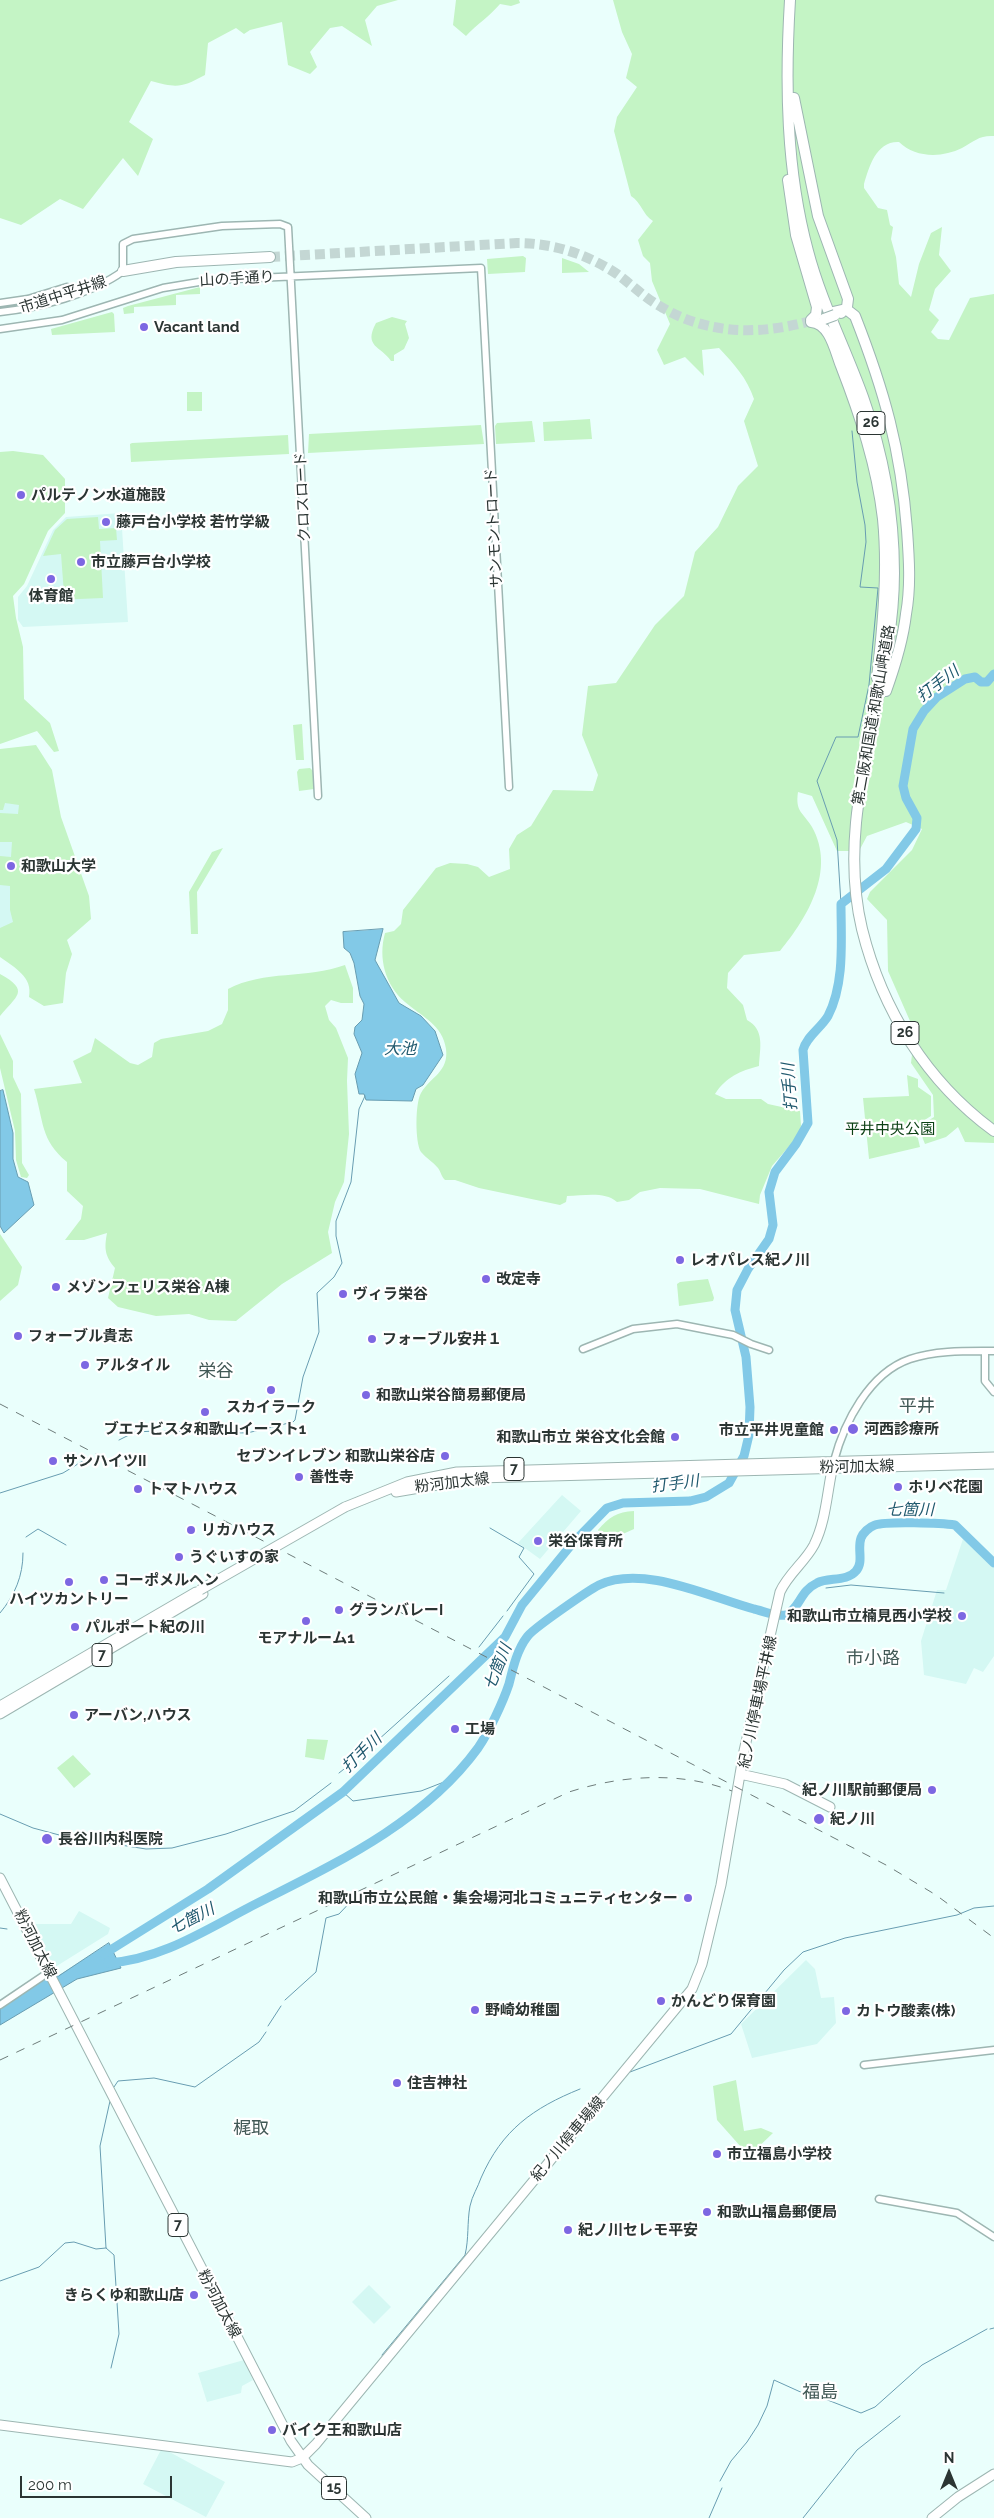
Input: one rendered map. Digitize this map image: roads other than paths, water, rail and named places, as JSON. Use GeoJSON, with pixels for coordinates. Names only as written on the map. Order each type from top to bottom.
{"type":"FeatureCollection","features":[{"type":"Feature","properties":{"kind":"highway","name":"第二阪和国道;和歌山岬道路"},"geometry":{"type":"LineString","coordinates":[[790,0],[788,45],[789,118],[796,193],[807,249],[828,311],[863,398],[877,447],[887,496],[894,571],[892,622],[855,819],[854,846],[858,909],[876,974],[899,1025],[938,1079],[959,1102],[994,1131]]}},
{"type":"Feature","properties":{"kind":"highway"},"geometry":{"type":"LineString","coordinates":[[788,45],[796,114],[813,199],[848,299],[846,310]]}},
{"type":"Feature","properties":{"kind":"highway"},"geometry":{"type":"LineString","coordinates":[[789,118],[789,195],[799,250],[816,307],[816,315],[811,321]]}},
{"type":"Feature","properties":{"kind":"highway"},"geometry":{"type":"LineString","coordinates":[[123,271],[176,262],[270,257]]}},
{"type":"Feature","properties":{"kind":"highway"},"geometry":{"type":"LineString","coordinates":[[811,321],[846,310]]}},
{"type":"Feature","properties":{"kind":"highway"},"geometry":{"type":"LineString","coordinates":[[846,310],[854,316],[889,413],[902,481],[908,545],[909,581],[904,627],[897,657],[871,737]]}},
{"type":"Feature","properties":{"kind":"highway"},"geometry":{"type":"LineString","coordinates":[[811,321],[820,324],[827,331],[858,411],[872,461],[883,519],[885,562],[878,675],[863,773]]}},
{"type":"Feature","properties":{"kind":"main road","name":"粉河加太線"},"geometry":{"type":"LineString","coordinates":[[0,1706],[346,1509],[407,1482],[458,1472],[788,1466],[994,1456]]}},
{"type":"Feature","properties":{"kind":"main road","name":"粉河加太線"},"geometry":{"type":"LineString","coordinates":[[833,1464],[994,1464]]}},
{"type":"Feature","properties":{"kind":"main road","name":"紀ノ川停車場平井線"},"geometry":{"type":"LineString","coordinates":[[830,1807],[786,1784],[740,1774],[783,1585],[810,1553],[819,1534],[833,1464]]}},
{"type":"Feature","properties":{"kind":"main road","name":"粉河加太線"},"geometry":{"type":"LineString","coordinates":[[0,1714],[202,1592]]}},
{"type":"Feature","properties":{"kind":"main road","name":"紀ノ川停車場線"},"geometry":{"type":"LineString","coordinates":[[302,2458],[446,2288],[692,1989],[702,1964],[721,1885],[740,1774]]}},
{"type":"Feature","properties":{"kind":"main road","name":"粉河加太線"},"geometry":{"type":"LineString","coordinates":[[0,1878],[281,2424],[302,2458]]}},
{"type":"Feature","properties":{"kind":"main road"},"geometry":{"type":"LineString","coordinates":[[0,2426],[292,2462],[302,2458]]}},
{"type":"Feature","properties":{"kind":"main road","name":"15"},"geometry":{"type":"LineString","coordinates":[[302,2458],[366,2518]]}},
{"type":"Feature","properties":{"kind":"main road"},"geometry":{"type":"LineString","coordinates":[[932,2518],[958,2497],[994,2474]]}},
{"type":"Feature","properties":{"kind":"street","name":"クロスロード"},"geometry":{"type":"LineString","coordinates":[[123,271],[121,248],[123,244],[133,239],[222,226],[280,224],[287,226],[289,229],[318,796]]}},
{"type":"Feature","properties":{"kind":"street","name":"山の手通り"},"geometry":{"type":"LineString","coordinates":[[0,329],[62,320],[185,283],[210,280],[481,268]]}},
{"type":"Feature","properties":{"kind":"street","name":"サンモントロード"},"geometry":{"type":"LineString","coordinates":[[481,268],[508,787]]}},
{"type":"Feature","properties":{"kind":"street","name":"市道中平井線"},"geometry":{"type":"LineString","coordinates":[[0,312],[28,308],[62,298],[111,280],[123,271]]}},
{"type":"Feature","properties":{"kind":"street","name":"市道中平井線"},"geometry":{"type":"LineString","coordinates":[[0,303],[28,299],[67,287]]}},
{"type":"Feature","properties":{"kind":"street"},"geometry":{"type":"LineString","coordinates":[[583,1349],[633,1329],[677,1324],[737,1337],[749,1344],[770,1350]]}},
{"type":"Feature","properties":{"kind":"street"},"geometry":{"type":"LineString","coordinates":[[833,1464],[845,1426],[870,1389],[889,1371],[908,1359],[923,1355],[994,1350]]}},
{"type":"Feature","properties":{"kind":"street"},"geometry":{"type":"LineString","coordinates":[[985,1351],[986,1381],[994,1392]]}},
{"type":"Feature","properties":{"kind":"street"},"geometry":{"type":"LineString","coordinates":[[0,2005],[49,1974]]}},
{"type":"Feature","properties":{"kind":"street"},"geometry":{"type":"LineString","coordinates":[[864,2065],[994,2050]]}},
{"type":"Feature","properties":{"kind":"street"},"geometry":{"type":"LineString","coordinates":[[879,2199],[957,2214],[994,2237]]}},
{"type":"Feature","properties":{"kind":"water","name":"大池"},"geometry":{"type":"Polygon","coordinates":[[[383,929],[375,960],[399,1003],[421,1016],[435,1031],[443,1055],[423,1085],[416,1089],[412,1101],[366,1100],[364,1094],[359,1094],[355,1074],[362,1053],[354,1034],[355,1027],[362,1020],[364,1004],[360,996],[354,963],[350,953],[344,948],[343,932],[383,929]]]}},
{"type":"Feature","properties":{"kind":"water"},"geometry":{"type":"Polygon","coordinates":[[[3,1090],[13,1133],[13,1159],[18,1177],[28,1182],[34,1205],[4,1233],[0,1226],[0,1091],[3,1090]]]}},
{"type":"Feature","properties":{"kind":"water"},"geometry":{"type":"Polygon","coordinates":[[[109,1943],[121,1968],[77,1979],[0,2025],[0,2008],[53,1974],[58,1976],[109,1943]]]}},
{"type":"Feature","properties":{"kind":"waterway"},"geometry":{"type":"LineString","coordinates":[[841,904],[837,840],[817,781],[836,737],[858,737],[869,685],[878,588],[860,587],[866,542],[852,431]]}},
{"type":"Feature","properties":{"kind":"waterway","name":"打手川"},"geometry":{"type":"LineString","coordinates":[[104,1954],[208,1889],[343,1792],[505,1637],[522,1605],[572,1544],[607,1508],[623,1503],[690,1501],[706,1497],[729,1483],[744,1456],[749,1435],[750,1407],[746,1357],[735,1310],[737,1290],[748,1269],[769,1239],[773,1225],[769,1192],[775,1172],[796,1144],[808,1123],[803,1050],[807,1041],[828,1016],[837,990],[841,961],[841,904],[886,869],[916,829],[917,818],[906,798],[903,786],[913,729],[924,711],[937,697],[965,679],[975,677],[981,682],[987,682],[994,674]]}},
{"type":"Feature","properties":{"kind":"waterway"},"geometry":{"type":"LineString","coordinates":[[165,1431],[247,1433],[295,1420],[303,1377],[319,1332],[317,1293],[334,1277],[342,1263],[336,1236],[336,1221],[351,1182],[359,1109],[365,1096]]}},
{"type":"Feature","properties":{"kind":"waterway"},"geometry":{"type":"LineString","coordinates":[[119,1440],[135,1432],[156,1431]]}},
{"type":"Feature","properties":{"kind":"waterway"},"geometry":{"type":"LineString","coordinates":[[0,1493],[63,1473],[91,1456]]}},
{"type":"Feature","properties":{"kind":"waterway","name":"七箇川"},"geometry":{"type":"LineString","coordinates":[[108,1963],[127,1961],[145,1956],[198,1935],[373,1841],[430,1800],[455,1775],[478,1748],[487,1734],[509,1684],[518,1653],[527,1637],[549,1618],[599,1585],[616,1580],[635,1578],[656,1580],[770,1614],[786,1615],[791,1612],[811,1586],[821,1581],[848,1577],[856,1571],[860,1564],[860,1542],[863,1534],[875,1525],[890,1523],[955,1525],[994,1563]]}},
{"type":"Feature","properties":{"kind":"waterway"},"geometry":{"type":"LineString","coordinates":[[490,1528],[524,1548],[519,1557],[534,1574],[507,1611]]}},
{"type":"Feature","properties":{"kind":"waterway"},"geometry":{"type":"LineString","coordinates":[[26,1537],[38,1529],[66,1545]]}},
{"type":"Feature","properties":{"kind":"waterway"},"geometry":{"type":"LineString","coordinates":[[0,1613],[17,1585],[22,1570],[23,1553]]}},
{"type":"Feature","properties":{"kind":"waterway","name":"七箇川"},"geometry":{"type":"LineString","coordinates":[[817,1582],[820,1585]]}},
{"type":"Feature","properties":{"kind":"waterway"},"geometry":{"type":"LineString","coordinates":[[826,1588],[851,1585],[944,1593]]}},
{"type":"Feature","properties":{"kind":"waterway"},"geometry":{"type":"LineString","coordinates":[[479,1647],[503,1616]]}},
{"type":"Feature","properties":{"kind":"waterway"},"geometry":{"type":"LineString","coordinates":[[367,1750],[449,1676]]}},
{"type":"Feature","properties":{"kind":"waterway"},"geometry":{"type":"LineString","coordinates":[[339,1773],[362,1755]]}},
{"type":"Feature","properties":{"kind":"waterway"},"geometry":{"type":"LineString","coordinates":[[343,1792],[353,1801],[421,1791],[449,1780]]}},
{"type":"Feature","properties":{"kind":"waterway"},"geometry":{"type":"LineString","coordinates":[[0,1814],[33,1828],[63,1836],[146,1849],[172,1848],[226,1834],[294,1811],[331,1783]]}},
{"type":"Feature","properties":{"kind":"waterway"},"geometry":{"type":"LineString","coordinates":[[285,2000],[316,1972],[326,1918],[339,1914],[357,1895]]}},
{"type":"Feature","properties":{"kind":"waterway"},"geometry":{"type":"LineString","coordinates":[[630,2072],[731,2034],[784,1970],[803,1952],[845,1938],[957,1915],[974,1908],[994,1906]]}},
{"type":"Feature","properties":{"kind":"waterway"},"geometry":{"type":"LineString","coordinates":[[0,1928],[7,1929]]}},
{"type":"Feature","properties":{"kind":"waterway"},"geometry":{"type":"LineString","coordinates":[[268,2026],[281,2006]]}},
{"type":"Feature","properties":{"kind":"waterway"},"geometry":{"type":"LineString","coordinates":[[114,2087],[118,2081],[154,2078],[195,2087],[259,2042],[266,2032]]}},
{"type":"Feature","properties":{"kind":"waterway"},"geometry":{"type":"LineString","coordinates":[[382,2355],[465,2255],[471,2202],[489,2161],[499,2147],[509,2134],[534,2113],[563,2096],[580,2089]]}},
{"type":"Feature","properties":{"kind":"waterway"},"geometry":{"type":"LineString","coordinates":[[110,2101],[100,2146],[106,2248],[114,2255],[119,2334],[111,2368]]}},
{"type":"Feature","properties":{"kind":"waterway"},"geometry":{"type":"LineString","coordinates":[[0,2281],[39,2267],[65,2243],[74,2242],[96,2249],[106,2248]]}},
{"type":"Feature","properties":{"kind":"waterway"},"geometry":{"type":"LineString","coordinates":[[990,2329],[994,2328]]}},
{"type":"Feature","properties":{"kind":"waterway"},"geometry":{"type":"LineString","coordinates":[[720,2481],[731,2461],[758,2425],[767,2406],[774,2380],[816,2399],[825,2399],[861,2413],[875,2407],[922,2365],[987,2329]]}},
{"type":"Feature","properties":{"kind":"waterway"},"geometry":{"type":"LineString","coordinates":[[803,2518],[857,2450],[900,2416]]}},
{"type":"Feature","properties":{"kind":"waterway"},"geometry":{"type":"LineString","coordinates":[[709,2518],[722,2488]]}},
{"type":"Feature","properties":{"kind":"tunnel"},"geometry":{"type":"LineString","coordinates":[[270,257],[517,243],[544,245],[582,255],[606,267],[657,304],[680,317],[697,323],[733,330],[751,330],[770,329],[807,322]]}},
{"type":"Feature","properties":{"kind":"railway"},"geometry":{"type":"LineString","coordinates":[[0,1404],[886,1865],[936,1895],[994,1938]]}},
{"type":"Feature","properties":{"kind":"railway"},"geometry":{"type":"LineString","coordinates":[[0,2060],[569,1792],[610,1782],[651,1778],[692,1780],[732,1791]]}},
{"type":"Feature","properties":{"kind":"place","name":"Vacant land"},"geometry":{"type":"Point","coordinates":[144,327]}},
{"type":"Feature","properties":{"kind":"place","name":"パルテノン水道施設"},"geometry":{"type":"Point","coordinates":[21,495]}},
{"type":"Feature","properties":{"kind":"place","name":"藤戸台小学校 若竹学級"},"geometry":{"type":"Point","coordinates":[106,522]}},
{"type":"Feature","properties":{"kind":"place","name":"市立藤戸台小学校"},"geometry":{"type":"Point","coordinates":[81,562]}},
{"type":"Feature","properties":{"kind":"place","name":"体育館"},"geometry":{"type":"Point","coordinates":[51,579]}},
{"type":"Feature","properties":{"kind":"place","name":"和歌山大学"},"geometry":{"type":"Point","coordinates":[11,866]}},
{"type":"Feature","properties":{"kind":"place","name":"レオパレス紀ノ川"},"geometry":{"type":"Point","coordinates":[680,1260]}},
{"type":"Feature","properties":{"kind":"place","name":"改定寺"},"geometry":{"type":"Point","coordinates":[486,1279]}},
{"type":"Feature","properties":{"kind":"place","name":"メゾンフェリス栄谷 A棟"},"geometry":{"type":"Point","coordinates":[56,1287]}},
{"type":"Feature","properties":{"kind":"place","name":"ヴィラ栄谷"},"geometry":{"type":"Point","coordinates":[343,1294]}},
{"type":"Feature","properties":{"kind":"place","name":"フォーブル貴志"},"geometry":{"type":"Point","coordinates":[18,1336]}},
{"type":"Feature","properties":{"kind":"place","name":"フォーブル安井１"},"geometry":{"type":"Point","coordinates":[372,1339]}},
{"type":"Feature","properties":{"kind":"place","name":"アルタイル"},"geometry":{"type":"Point","coordinates":[85,1365]}},
{"type":"Feature","properties":{"kind":"place","name":"スカイラーク"},"geometry":{"type":"Point","coordinates":[271,1390]}},
{"type":"Feature","properties":{"kind":"place","name":"和歌山栄谷簡易郵便局"},"geometry":{"type":"Point","coordinates":[366,1395]}},
{"type":"Feature","properties":{"kind":"place","name":"ブエナビスタ和歌山イースト1"},"geometry":{"type":"Point","coordinates":[205,1412]}},
{"type":"Feature","properties":{"kind":"place","name":"河西診療所"},"geometry":{"type":"Point","coordinates":[853,1429]}},
{"type":"Feature","properties":{"kind":"place","name":"市立平井児童館"},"geometry":{"type":"Point","coordinates":[834,1430]}},
{"type":"Feature","properties":{"kind":"place","name":"和歌山市立 栄谷文化会館"},"geometry":{"type":"Point","coordinates":[675,1437]}},
{"type":"Feature","properties":{"kind":"place","name":"セブンイレブン 和歌山栄谷店"},"geometry":{"type":"Point","coordinates":[445,1456]}},
{"type":"Feature","properties":{"kind":"place","name":"サンハイツII"},"geometry":{"type":"Point","coordinates":[53,1461]}},
{"type":"Feature","properties":{"kind":"place","name":"善性寺"},"geometry":{"type":"Point","coordinates":[299,1477]}},
{"type":"Feature","properties":{"kind":"place","name":"ホリベ花園"},"geometry":{"type":"Point","coordinates":[898,1487]}},
{"type":"Feature","properties":{"kind":"place","name":"トマトハウス"},"geometry":{"type":"Point","coordinates":[138,1489]}},
{"type":"Feature","properties":{"kind":"place","name":"リカハウス"},"geometry":{"type":"Point","coordinates":[191,1530]}},
{"type":"Feature","properties":{"kind":"place","name":"栄谷保育所"},"geometry":{"type":"Point","coordinates":[538,1541]}},
{"type":"Feature","properties":{"kind":"place","name":"うぐいすの家"},"geometry":{"type":"Point","coordinates":[179,1557]}},
{"type":"Feature","properties":{"kind":"place","name":"コーポメルヘン"},"geometry":{"type":"Point","coordinates":[104,1580]}},
{"type":"Feature","properties":{"kind":"place","name":"ハイツカントリー"},"geometry":{"type":"Point","coordinates":[69,1582]}},
{"type":"Feature","properties":{"kind":"place","name":"グランバレーI"},"geometry":{"type":"Point","coordinates":[339,1610]}},
{"type":"Feature","properties":{"kind":"place","name":"和歌山市立楠見西小学校"},"geometry":{"type":"Point","coordinates":[962,1616]}},
{"type":"Feature","properties":{"kind":"place","name":"モアナルーム1"},"geometry":{"type":"Point","coordinates":[306,1621]}},
{"type":"Feature","properties":{"kind":"place","name":"パルポート紀の川"},"geometry":{"type":"Point","coordinates":[75,1627]}},
{"type":"Feature","properties":{"kind":"place","name":"アーバン,ハウス"},"geometry":{"type":"Point","coordinates":[74,1715]}},
{"type":"Feature","properties":{"kind":"place","name":"工場"},"geometry":{"type":"Point","coordinates":[455,1729]}},
{"type":"Feature","properties":{"kind":"place","name":"紀ノ川駅前郵便局"},"geometry":{"type":"Point","coordinates":[932,1790]}},
{"type":"Feature","properties":{"kind":"place","name":"紀ノ川"},"geometry":{"type":"Point","coordinates":[819,1819]}},
{"type":"Feature","properties":{"kind":"place","name":"長谷川内科医院"},"geometry":{"type":"Point","coordinates":[47,1839]}},
{"type":"Feature","properties":{"kind":"place","name":"和歌山市立公民館・集会場河北コミュニティセンター"},"geometry":{"type":"Point","coordinates":[688,1898]}},
{"type":"Feature","properties":{"kind":"place","name":"かんどり保育園"},"geometry":{"type":"Point","coordinates":[661,2001]}},
{"type":"Feature","properties":{"kind":"place","name":"野崎幼稚園"},"geometry":{"type":"Point","coordinates":[475,2010]}},
{"type":"Feature","properties":{"kind":"place","name":"カトウ酸素(株)"},"geometry":{"type":"Point","coordinates":[846,2011]}},
{"type":"Feature","properties":{"kind":"place","name":"住吉神社"},"geometry":{"type":"Point","coordinates":[397,2083]}},
{"type":"Feature","properties":{"kind":"place","name":"市立福島小学校"},"geometry":{"type":"Point","coordinates":[717,2154]}},
{"type":"Feature","properties":{"kind":"place","name":"和歌山福島郵便局"},"geometry":{"type":"Point","coordinates":[707,2212]}},
{"type":"Feature","properties":{"kind":"place","name":"紀ノ川セレモ平安"},"geometry":{"type":"Point","coordinates":[568,2230]}},
{"type":"Feature","properties":{"kind":"place","name":"きらくゆ和歌山店"},"geometry":{"type":"Point","coordinates":[194,2295]}},
{"type":"Feature","properties":{"kind":"place","name":"バイク王和歌山店"},"geometry":{"type":"Point","coordinates":[272,2430]}},
{"type":"Feature","properties":{"kind":"district","name":"栄谷"},"geometry":{"type":"Point","coordinates":[216,1372]}},
{"type":"Feature","properties":{"kind":"district","name":"平井"},"geometry":{"type":"Point","coordinates":[917,1407]}},
{"type":"Feature","properties":{"kind":"district","name":"市小路"},"geometry":{"type":"Point","coordinates":[873,1659]}},
{"type":"Feature","properties":{"kind":"district","name":"梶取"},"geometry":{"type":"Point","coordinates":[251,2129]}},
{"type":"Feature","properties":{"kind":"district","name":"福島"},"geometry":{"type":"Point","coordinates":[820,2393]}},
{"type":"Feature","properties":{"kind":"park label","name":"平井中央公園"},"geometry":{"type":"Point","coordinates":[890,1129]}}]}
